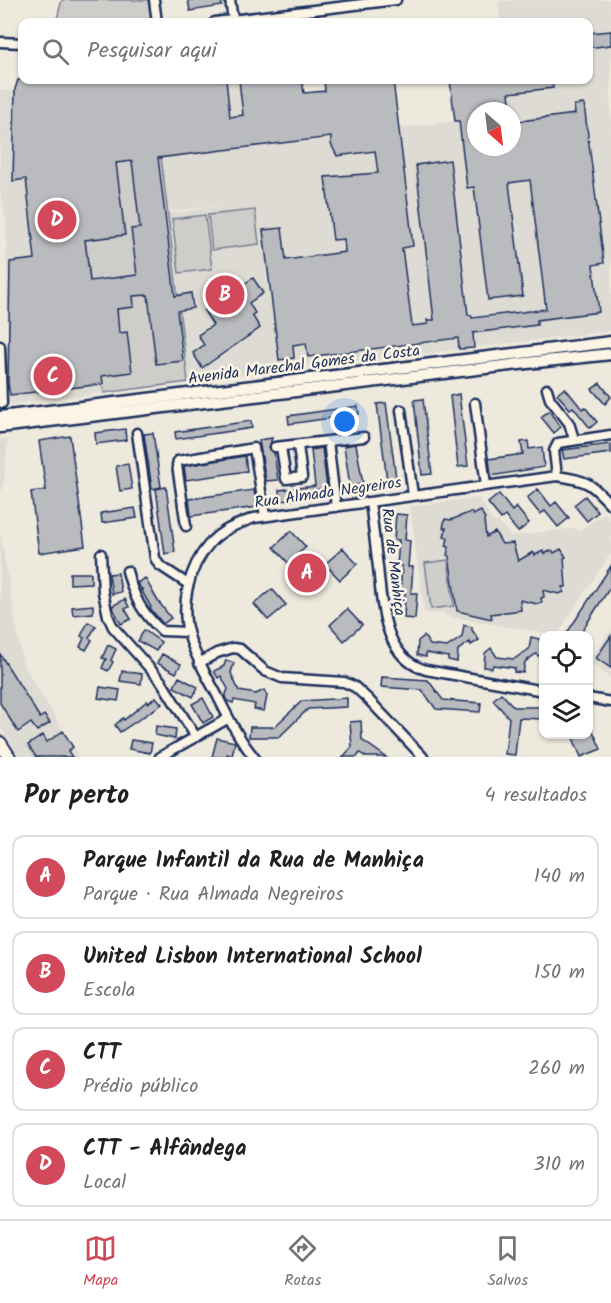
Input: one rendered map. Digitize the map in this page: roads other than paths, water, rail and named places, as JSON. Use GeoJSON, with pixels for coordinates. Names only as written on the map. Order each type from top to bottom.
{"type":"FeatureCollection","features":[{"type":"Feature","properties":{"kind":"highway"},"geometry":{"type":"LineString","coordinates":[[0,743],[9,757]]}},
{"type":"Feature","properties":{"kind":"main road","name":"Avenida Marechal Gomes da Costa"},"geometry":{"type":"LineString","coordinates":[[0,417],[611,342]]}},
{"type":"Feature","properties":{"kind":"main road","name":"Avenida Marechal Gomes da Costa"},"geometry":{"type":"LineString","coordinates":[[0,427],[611,354]]}},
{"type":"Feature","properties":{"kind":"street"},"geometry":{"type":"LineString","coordinates":[[154,0],[156,18]]}},
{"type":"Feature","properties":{"kind":"street"},"geometry":{"type":"LineString","coordinates":[[230,0],[233,18]]}},
{"type":"Feature","properties":{"kind":"street"},"geometry":{"type":"LineString","coordinates":[[249,18],[396,0]]}},
{"type":"Feature","properties":{"kind":"street"},"geometry":{"type":"LineString","coordinates":[[0,42],[18,43]]}},
{"type":"Feature","properties":{"kind":"street"},"geometry":{"type":"LineString","coordinates":[[0,346],[2,403]]}},
{"type":"Feature","properties":{"kind":"street"},"geometry":{"type":"LineString","coordinates":[[546,389],[550,399],[569,423],[574,439]]}},
{"type":"Feature","properties":{"kind":"street"},"geometry":{"type":"LineString","coordinates":[[475,403],[486,485]]}},
{"type":"Feature","properties":{"kind":"street"},"geometry":{"type":"LineString","coordinates":[[401,410],[413,495]]}},
{"type":"Feature","properties":{"kind":"street"},"geometry":{"type":"LineString","coordinates":[[137,433],[155,558],[159,565],[189,585]]}},
{"type":"Feature","properties":{"kind":"street"},"geometry":{"type":"LineString","coordinates":[[557,476],[555,446],[563,441],[611,435]]}},
{"type":"Feature","properties":{"kind":"street"},"geometry":{"type":"LineString","coordinates":[[298,444],[302,477],[286,479],[278,447],[298,444],[364,437]]}},
{"type":"Feature","properties":{"kind":"street"},"geometry":{"type":"LineString","coordinates":[[328,441],[336,507]]}},
{"type":"Feature","properties":{"kind":"street"},"geometry":{"type":"LineString","coordinates":[[186,526],[178,461],[254,448],[265,516]]}},
{"type":"Feature","properties":{"kind":"street","name":"Rua Almada Negreiros"},"geometry":{"type":"LineString","coordinates":[[254,757],[229,718],[200,663],[188,632],[185,610],[189,585],[197,561],[210,542],[233,526],[254,518],[557,476],[578,479],[594,486],[611,505]]}},
{"type":"Feature","properties":{"kind":"street","name":"Rua de Manhiça"},"geometry":{"type":"LineString","coordinates":[[370,502],[385,621],[390,636],[402,655],[411,663],[426,670],[539,690]]}},
{"type":"Feature","properties":{"kind":"street"},"geometry":{"type":"LineString","coordinates":[[101,554],[103,592],[113,627],[162,681],[196,737]]}},
{"type":"Feature","properties":{"kind":"street"},"geometry":{"type":"LineString","coordinates":[[127,571],[133,594],[147,617],[162,632],[188,632]]}},
{"type":"Feature","properties":{"kind":"street"},"geometry":{"type":"LineString","coordinates":[[200,663],[217,653],[233,648],[240,649],[265,671],[282,678],[344,682],[355,687],[368,699],[423,757]]}},
{"type":"Feature","properties":{"kind":"street"},"geometry":{"type":"LineString","coordinates":[[593,699],[611,702]]}},
{"type":"Feature","properties":{"kind":"street"},"geometry":{"type":"LineString","coordinates":[[160,757],[229,718]]}},
{"type":"Feature","properties":{"kind":"place","name":"CTT - Alfândega"},"geometry":{"type":"Point","coordinates":[57,220]}},
{"type":"Feature","properties":{"kind":"place","name":"United Lisbon International School"},"geometry":{"type":"Point","coordinates":[225,295]}},
{"type":"Feature","properties":{"kind":"place","name":"CTT"},"geometry":{"type":"Point","coordinates":[53,376]}},
{"type":"Feature","properties":{"kind":"place","name":"Parque Infantil da Rua de Manhiça"},"geometry":{"type":"Point","coordinates":[307,573]}}]}
